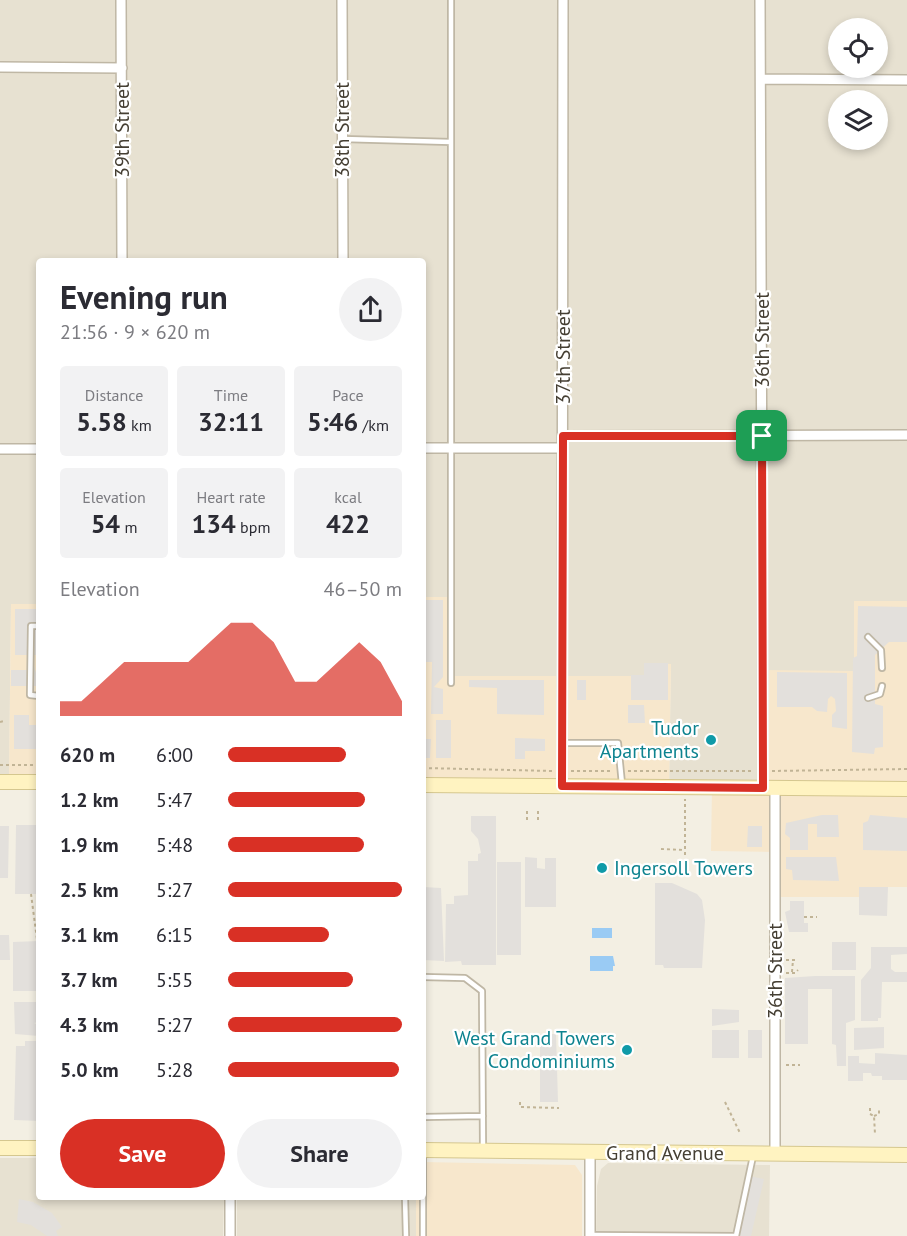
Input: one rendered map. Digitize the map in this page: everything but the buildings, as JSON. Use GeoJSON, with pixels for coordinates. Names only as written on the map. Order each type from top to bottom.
{"type":"FeatureCollection","features":[{"type":"Feature","properties":{"kind":"main road"},"geometry":{"type":"LineString","coordinates":[[0,782],[36,782]]}},
{"type":"Feature","properties":{"kind":"main road"},"geometry":{"type":"LineString","coordinates":[[426,785],[907,789]]}},
{"type":"Feature","properties":{"kind":"main road"},"geometry":{"type":"LineString","coordinates":[[0,1148],[36,1148]]}},
{"type":"Feature","properties":{"kind":"main road","name":"Grand Avenue"},"geometry":{"type":"LineString","coordinates":[[426,1150],[907,1155]]}},
{"type":"Feature","properties":{"kind":"street","name":"39th Street"},"geometry":{"type":"LineString","coordinates":[[121,0],[122,258]]}},
{"type":"Feature","properties":{"kind":"street","name":"38th Street"},"geometry":{"type":"LineString","coordinates":[[342,0],[343,258]]}},
{"type":"Feature","properties":{"kind":"street","name":"37th Street"},"geometry":{"type":"LineString","coordinates":[[562,786],[563,0]]}},
{"type":"Feature","properties":{"kind":"street","name":"36th Street"},"geometry":{"type":"LineString","coordinates":[[760,0],[762,436],[775,1154]]}},
{"type":"Feature","properties":{"kind":"street"},"geometry":{"type":"LineString","coordinates":[[0,67],[122,68]]}},
{"type":"Feature","properties":{"kind":"street"},"geometry":{"type":"LineString","coordinates":[[761,79],[907,80]]}},
{"type":"Feature","properties":{"kind":"street"},"geometry":{"type":"LineString","coordinates":[[563,436],[907,435]]}},
{"type":"Feature","properties":{"kind":"street"},"geometry":{"type":"LineString","coordinates":[[426,448],[563,448]]}},
{"type":"Feature","properties":{"kind":"street"},"geometry":{"type":"LineString","coordinates":[[0,449],[36,449]]}},
{"type":"Feature","properties":{"kind":"street"},"geometry":{"type":"LineString","coordinates":[[590,1152],[590,1236]]}},
{"type":"Feature","properties":{"kind":"street"},"geometry":{"type":"LineString","coordinates":[[230,1200],[230,1236]]}},
{"type":"Feature","properties":{"kind":"lane"},"geometry":{"type":"LineString","coordinates":[[451,0],[451,683]]}},
{"type":"Feature","properties":{"kind":"lane"},"geometry":{"type":"LineString","coordinates":[[342,139],[451,142]]}},
{"type":"Feature","properties":{"kind":"lane"},"geometry":{"type":"LineString","coordinates":[[36,626],[31,626],[30,695],[36,696]]}},
{"type":"Feature","properties":{"kind":"lane"},"geometry":{"type":"LineString","coordinates":[[868,637],[881,650],[882,668]]}},
{"type":"Feature","properties":{"kind":"lane"},"geometry":{"type":"LineString","coordinates":[[868,698],[880,694],[882,686]]}},
{"type":"Feature","properties":{"kind":"lane"},"geometry":{"type":"LineString","coordinates":[[562,743],[618,743],[622,787]]}},
{"type":"Feature","properties":{"kind":"lane"},"geometry":{"type":"LineString","coordinates":[[426,977],[465,978],[482,991],[483,1151]]}},
{"type":"Feature","properties":{"kind":"lane"},"geometry":{"type":"LineString","coordinates":[[426,1117],[483,1116]]}},
{"type":"Feature","properties":{"kind":"lane"},"geometry":{"type":"LineString","coordinates":[[590,1236],[736,1236],[753,1153]]}},
{"type":"Feature","properties":{"kind":"lane"},"geometry":{"type":"LineString","coordinates":[[405,1200],[406,1236]]}},
{"type":"Feature","properties":{"kind":"lane"},"geometry":{"type":"LineString","coordinates":[[423,1200],[423,1236]]}},
{"type":"Feature","properties":{"kind":"path"},"geometry":{"type":"LineString","coordinates":[[0,722],[4,721]]}},
{"type":"Feature","properties":{"kind":"path"},"geometry":{"type":"LineString","coordinates":[[0,765],[36,765]]}},
{"type":"Feature","properties":{"kind":"path"},"geometry":{"type":"LineString","coordinates":[[426,768],[551,771]]}},
{"type":"Feature","properties":{"kind":"path"},"geometry":{"type":"LineString","coordinates":[[771,771],[907,769]]}},
{"type":"Feature","properties":{"kind":"path"},"geometry":{"type":"LineString","coordinates":[[571,771],[753,771]]}},
{"type":"Feature","properties":{"kind":"path"},"geometry":{"type":"LineString","coordinates":[[685,787],[685,855]]}},
{"type":"Feature","properties":{"kind":"path"},"geometry":{"type":"LineString","coordinates":[[527,811],[527,822]]}},
{"type":"Feature","properties":{"kind":"path"},"geometry":{"type":"LineString","coordinates":[[538,811],[538,822]]}},
{"type":"Feature","properties":{"kind":"path"},"geometry":{"type":"LineString","coordinates":[[661,849],[685,850]]}},
{"type":"Feature","properties":{"kind":"path"},"geometry":{"type":"LineString","coordinates":[[31,894],[36,913]]}},
{"type":"Feature","properties":{"kind":"path"},"geometry":{"type":"LineString","coordinates":[[804,917],[817,917]]}},
{"type":"Feature","properties":{"kind":"path"},"geometry":{"type":"LineString","coordinates":[[783,960],[795,960],[792,973]]}},
{"type":"Feature","properties":{"kind":"path"},"geometry":{"type":"LineString","coordinates":[[783,973],[798,970]]}},
{"type":"Feature","properties":{"kind":"path"},"geometry":{"type":"LineString","coordinates":[[783,1065],[800,1065]]}},
{"type":"Feature","properties":{"kind":"path"},"geometry":{"type":"LineString","coordinates":[[520,1102],[520,1107],[559,1108]]}},
{"type":"Feature","properties":{"kind":"path"},"geometry":{"type":"LineString","coordinates":[[725,1102],[740,1133]]}},
{"type":"Feature","properties":{"kind":"path"},"geometry":{"type":"LineString","coordinates":[[870,1108],[870,1114],[874,1116],[875,1134]]}},
{"type":"Feature","properties":{"kind":"path"},"geometry":{"type":"LineString","coordinates":[[874,1116],[879,1113],[879,1108]]}},
{"type":"Feature","properties":{"kind":"shaded area"},"geometry":{"type":"Polygon","coordinates":[[[0,0],[907,0],[907,601],[854,601],[854,671],[763,788],[669,787],[671,664],[644,676],[451,676],[451,597],[426,597],[426,258],[36,258],[36,604],[11,604],[9,782],[0,782],[0,0]]]}},
{"type":"Feature","properties":{"kind":"shaded area"},"geometry":{"type":"Polygon","coordinates":[[[426,597],[451,597],[452,676],[644,676],[644,663],[671,664],[669,787],[426,785],[426,597]]]}},
{"type":"Feature","properties":{"kind":"shaded area"},"geometry":{"type":"Polygon","coordinates":[[[426,600],[443,600],[443,677],[434,687],[443,689],[443,714],[431,714],[432,662],[426,662],[426,600]]]}},
{"type":"Feature","properties":{"kind":"shaded area"},"geometry":{"type":"Polygon","coordinates":[[[854,601],[907,601],[907,887],[860,887],[859,897],[775,897],[775,852],[711,851],[712,787],[763,788],[763,670],[854,671],[854,601]]]}},
{"type":"Feature","properties":{"kind":"shaded area"},"geometry":{"type":"Polygon","coordinates":[[[11,604],[36,604],[36,782],[9,782],[11,604]]]}},
{"type":"Feature","properties":{"kind":"shaded area"},"geometry":{"type":"Polygon","coordinates":[[[858,606],[907,607],[907,642],[889,642],[875,655],[875,704],[883,706],[883,747],[875,748],[874,754],[852,752],[853,658],[857,656],[858,606]]]}},
{"type":"Feature","properties":{"kind":"shaded area"},"geometry":{"type":"Polygon","coordinates":[[[15,609],[36,609],[36,655],[15,655],[15,609]]]}},
{"type":"Feature","properties":{"kind":"shaded area"},"geometry":{"type":"Polygon","coordinates":[[[28,663],[33,663],[36,686],[11,686],[11,670],[27,670],[28,663]]]}},
{"type":"Feature","properties":{"kind":"shaded area"},"geometry":{"type":"Polygon","coordinates":[[[644,663],[668,663],[668,700],[631,700],[631,675],[644,675],[644,663]]]}},
{"type":"Feature","properties":{"kind":"shaded area"},"geometry":{"type":"Polygon","coordinates":[[[777,672],[847,673],[847,729],[832,727],[832,715],[836,711],[835,699],[831,696],[828,699],[827,712],[817,711],[812,707],[777,707],[777,672]]]}},
{"type":"Feature","properties":{"kind":"shaded area"},"geometry":{"type":"Polygon","coordinates":[[[469,680],[544,680],[544,715],[497,714],[497,688],[469,687],[469,680]]]}},
{"type":"Feature","properties":{"kind":"shaded area"},"geometry":{"type":"Polygon","coordinates":[[[577,680],[586,680],[586,700],[577,700],[577,680]]]}},
{"type":"Feature","properties":{"kind":"shaded area"},"geometry":{"type":"Polygon","coordinates":[[[628,705],[644,705],[645,723],[628,723],[628,705]]]}},
{"type":"Feature","properties":{"kind":"shaded area"},"geometry":{"type":"Polygon","coordinates":[[[14,715],[29,715],[29,725],[36,725],[36,749],[14,749],[14,715]]]}},
{"type":"Feature","properties":{"kind":"shaded area"},"geometry":{"type":"Polygon","coordinates":[[[436,720],[451,720],[451,758],[436,758],[436,720]]]}},
{"type":"Feature","properties":{"kind":"shaded area"},"geometry":{"type":"Polygon","coordinates":[[[515,738],[545,739],[545,751],[525,751],[525,759],[515,759],[515,738]]]}},
{"type":"Feature","properties":{"kind":"shaded area"},"geometry":{"type":"Polygon","coordinates":[[[426,739],[431,739],[430,758],[426,758],[426,739]]]}},
{"type":"Feature","properties":{"kind":"shaded area"},"geometry":{"type":"Polygon","coordinates":[[[822,815],[838,815],[839,837],[817,837],[817,824],[808,824],[808,850],[790,850],[790,838],[785,834],[786,823],[822,815]]]}},
{"type":"Feature","properties":{"kind":"shaded area"},"geometry":{"type":"Polygon","coordinates":[[[870,815],[907,818],[907,851],[863,850],[863,823],[868,821],[870,815]]]}},
{"type":"Feature","properties":{"kind":"shaded area"},"geometry":{"type":"Polygon","coordinates":[[[471,816],[496,816],[496,965],[462,965],[461,961],[445,962],[446,904],[454,904],[454,896],[468,895],[468,861],[478,861],[478,854],[481,853],[478,839],[471,831],[471,816]]]}},
{"type":"Feature","properties":{"kind":"shaded area"},"geometry":{"type":"Polygon","coordinates":[[[16,825],[36,825],[36,894],[15,894],[16,825]]]}},
{"type":"Feature","properties":{"kind":"shaded area"},"geometry":{"type":"Polygon","coordinates":[[[0,826],[9,826],[8,878],[0,878],[0,826]]]}},
{"type":"Feature","properties":{"kind":"shaded area"},"geometry":{"type":"Polygon","coordinates":[[[748,826],[762,826],[762,847],[747,847],[748,826]]]}},
{"type":"Feature","properties":{"kind":"shaded area"},"geometry":{"type":"Polygon","coordinates":[[[525,857],[537,858],[537,868],[545,869],[545,858],[556,858],[556,907],[525,907],[525,857]]]}},
{"type":"Feature","properties":{"kind":"shaded area"},"geometry":{"type":"Polygon","coordinates":[[[786,857],[836,857],[839,881],[793,880],[792,870],[786,869],[786,857]]]}},
{"type":"Feature","properties":{"kind":"shaded area"},"geometry":{"type":"Polygon","coordinates":[[[497,862],[521,862],[521,955],[497,955],[497,862]]]}},
{"type":"Feature","properties":{"kind":"shaded area"},"geometry":{"type":"Polygon","coordinates":[[[655,883],[672,883],[697,894],[702,900],[705,920],[702,968],[664,968],[663,965],[655,965],[655,883]]]}},
{"type":"Feature","properties":{"kind":"shaded area"},"geometry":{"type":"Polygon","coordinates":[[[426,887],[441,888],[444,961],[426,960],[426,887]]]}},
{"type":"Feature","properties":{"kind":"shaded area"},"geometry":{"type":"Polygon","coordinates":[[[859,887],[888,887],[887,916],[859,915],[859,887]]]}},
{"type":"Feature","properties":{"kind":"shaded area"},"geometry":{"type":"Polygon","coordinates":[[[790,901],[804,901],[804,923],[808,923],[808,932],[789,932],[785,912],[790,910],[790,901]]]}},
{"type":"Feature","properties":{"kind":"shaded area"},"geometry":{"type":"Polygon","coordinates":[[[0,935],[9,935],[10,960],[0,960],[0,935]]]}},
{"type":"Feature","properties":{"kind":"shaded area"},"geometry":{"type":"Polygon","coordinates":[[[36,941],[36,991],[13,991],[13,942],[36,941]]]}},
{"type":"Feature","properties":{"kind":"shaded area"},"geometry":{"type":"Polygon","coordinates":[[[832,942],[856,942],[856,970],[832,970],[832,942]]]}},
{"type":"Feature","properties":{"kind":"shaded area"},"geometry":{"type":"Polygon","coordinates":[[[871,947],[907,947],[907,954],[891,955],[891,969],[895,972],[907,972],[907,982],[882,982],[881,1018],[878,1018],[878,1021],[861,1021],[861,980],[871,968],[871,947]]]}},
{"type":"Feature","properties":{"kind":"shaded area"},"geometry":{"type":"Polygon","coordinates":[[[855,976],[855,1020],[846,1023],[846,1066],[837,1066],[836,1045],[832,1044],[832,989],[808,989],[808,1044],[785,1044],[785,978],[855,976]]]}},
{"type":"Feature","properties":{"kind":"shaded area"},"geometry":{"type":"Polygon","coordinates":[[[14,1002],[36,1002],[36,1023],[34,1023],[36,1024],[36,1036],[15,1034],[14,1002]]]}},
{"type":"Feature","properties":{"kind":"shaded area"},"geometry":{"type":"Polygon","coordinates":[[[712,1009],[739,1010],[739,1022],[712,1026],[712,1009]]]}},
{"type":"Feature","properties":{"kind":"shaded area"},"geometry":{"type":"Polygon","coordinates":[[[884,1027],[884,1048],[854,1050],[854,1028],[884,1027]]]}},
{"type":"Feature","properties":{"kind":"shaded area"},"geometry":{"type":"Polygon","coordinates":[[[712,1030],[739,1030],[739,1058],[712,1058],[712,1030]]]}},
{"type":"Feature","properties":{"kind":"shaded area"},"geometry":{"type":"Polygon","coordinates":[[[748,1030],[762,1030],[762,1058],[748,1058],[748,1030]]]}},
{"type":"Feature","properties":{"kind":"shaded area"},"geometry":{"type":"Polygon","coordinates":[[[540,1034],[556,1034],[558,1102],[540,1102],[540,1034]]]}},
{"type":"Feature","properties":{"kind":"shaded area"},"geometry":{"type":"Polygon","coordinates":[[[25,1041],[36,1041],[36,1121],[14,1120],[16,1046],[25,1046],[25,1041]]]}},
{"type":"Feature","properties":{"kind":"shaded area"},"geometry":{"type":"Polygon","coordinates":[[[875,1053],[907,1055],[907,1080],[882,1080],[882,1076],[863,1073],[863,1081],[848,1081],[848,1056],[859,1056],[859,1063],[875,1064],[875,1053]]]}},
{"type":"Feature","properties":{"kind":"shaded area"},"geometry":{"type":"Polygon","coordinates":[[[0,1158],[36,1158],[36,1200],[224,1200],[223,1236],[0,1236],[0,1158]]]}},
{"type":"Feature","properties":{"kind":"shaded area"},"geometry":{"type":"Polygon","coordinates":[[[426,1162],[575,1165],[582,1175],[582,1236],[416,1236],[416,1200],[426,1200],[426,1162]]]}},
{"type":"Feature","properties":{"kind":"shaded area"},"geometry":{"type":"Polygon","coordinates":[[[608,1163],[770,1165],[769,1236],[596,1236],[597,1186],[601,1169],[608,1163]]]}},
{"type":"Feature","properties":{"kind":"shaded area"},"geometry":{"type":"Polygon","coordinates":[[[749,1176],[764,1179],[751,1236],[736,1236],[749,1176]]]}},
{"type":"Feature","properties":{"kind":"shaded area"},"geometry":{"type":"Polygon","coordinates":[[[19,1199],[33,1202],[52,1213],[62,1227],[56,1231],[58,1236],[47,1236],[31,1225],[17,1222],[19,1199]]]}},
{"type":"Feature","properties":{"kind":"shaded area"},"geometry":{"type":"Polygon","coordinates":[[[237,1200],[416,1200],[416,1236],[237,1236],[237,1200]]]}},
{"type":"Feature","properties":{"kind":"water"},"geometry":{"type":"Polygon","coordinates":[[[592,928],[612,928],[612,938],[592,938],[592,928]]]}},
{"type":"Feature","properties":{"kind":"water"},"geometry":{"type":"Polygon","coordinates":[[[590,956],[613,956],[615,966],[613,966],[613,971],[590,971],[590,956]]]}},
{"type":"Feature","properties":{"kind":"place","name":"Tudor Apartments"},"geometry":{"type":"Point","coordinates":[711,740]}},
{"type":"Feature","properties":{"kind":"place","name":"Ingersoll Towers"},"geometry":{"type":"Point","coordinates":[602,868]}},
{"type":"Feature","properties":{"kind":"place","name":"West Grand Towers Condominiums"},"geometry":{"type":"Point","coordinates":[627,1050]}},
{"type":"Feature","properties":{"kind":"route"},"geometry":{"type":"LineString","coordinates":[[563,436],[762,436],[763,788],[562,786],[563,436]]}}]}
